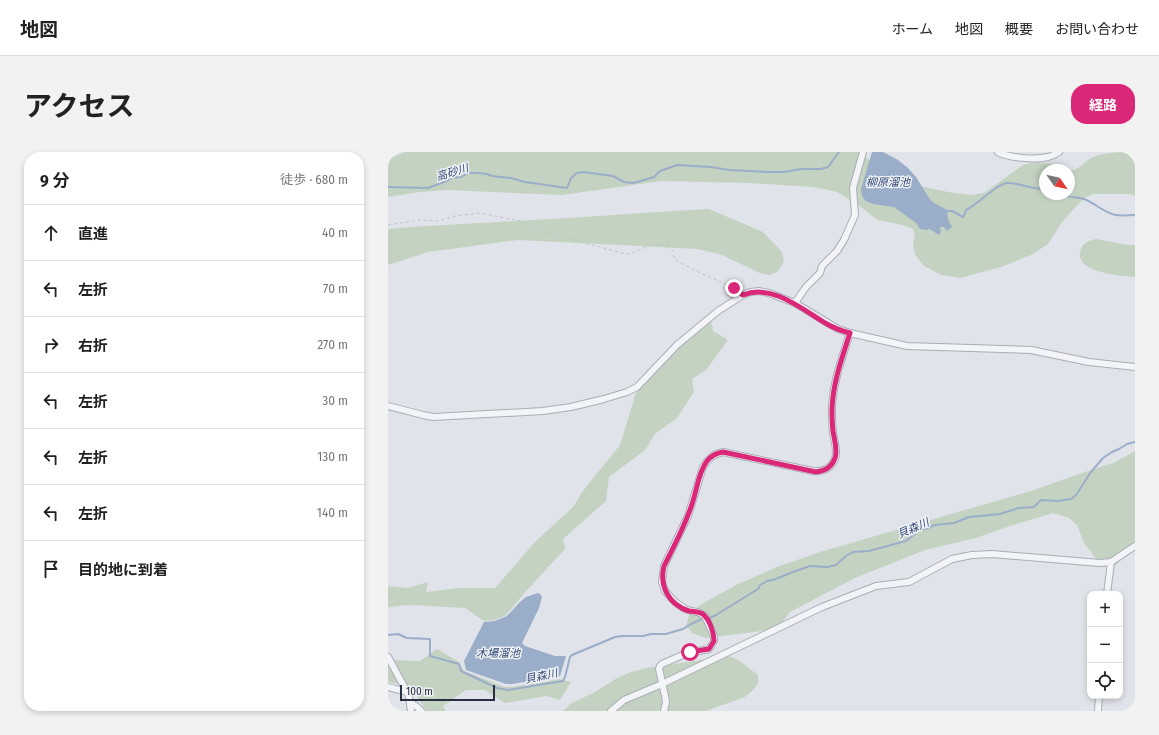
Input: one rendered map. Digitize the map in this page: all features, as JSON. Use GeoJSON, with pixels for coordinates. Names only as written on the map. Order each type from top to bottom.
{"type":"FeatureCollection","features":[{"type":"Feature","properties":{"kind":"street"},"geometry":{"type":"LineString","coordinates":[[795,303],[806,287],[820,273],[822,266],[837,251],[844,240],[855,215],[853,188],[863,152]]}},
{"type":"Feature","properties":{"kind":"street"},"geometry":{"type":"LineString","coordinates":[[998,152],[1009,157],[1039,158],[1049,157],[1060,152]]}},
{"type":"Feature","properties":{"kind":"street"},"geometry":{"type":"LineString","coordinates":[[388,406],[433,416],[543,411],[571,407],[628,392],[637,387],[677,345],[718,311],[750,292],[769,293],[795,303],[838,329],[907,346],[1031,350],[1089,362],[1135,367]]}},
{"type":"Feature","properties":{"kind":"street"},"geometry":{"type":"LineString","coordinates":[[664,711],[666,702],[659,669],[660,665],[685,654],[709,649],[714,641],[714,636],[705,616],[698,612],[685,609],[674,602],[662,582],[664,566],[688,516],[703,467],[712,456],[723,452],[813,471],[823,471],[829,467],[834,461],[836,455],[832,419],[833,392],[850,333]]}},
{"type":"Feature","properties":{"kind":"street"},"geometry":{"type":"LineString","coordinates":[[611,711],[624,700],[662,684],[822,607],[876,586],[909,582],[952,559],[972,555],[992,554],[1100,563],[1111,562],[1135,546]]}},
{"type":"Feature","properties":{"kind":"street"},"geometry":{"type":"LineString","coordinates":[[1107,591],[1111,562]]}},
{"type":"Feature","properties":{"kind":"street"},"geometry":{"type":"LineString","coordinates":[[388,657],[407,692],[411,703],[411,711]]}},
{"type":"Feature","properties":{"kind":"street"},"geometry":{"type":"LineString","coordinates":[[388,687],[407,692]]}},
{"type":"Feature","properties":{"kind":"street"},"geometry":{"type":"LineString","coordinates":[[1098,711],[1099,699]]}},
{"type":"Feature","properties":{"kind":"street"},"geometry":{"type":"LineString","coordinates":[[411,703],[421,711]]}},
{"type":"Feature","properties":{"kind":"path"},"geometry":{"type":"LineString","coordinates":[[388,225],[419,220],[438,221],[455,216],[480,213],[520,221],[547,233],[626,254],[635,253],[645,247],[661,245],[669,247],[672,250],[674,259],[694,270],[734,288],[743,295]]}},
{"type":"Feature","properties":{"kind":"green space"},"geometry":{"type":"Polygon","coordinates":[[[405,152],[861,152],[872,163],[910,184],[971,195],[984,193],[1023,165],[1035,162],[1050,164],[1039,164],[1039,200],[1075,200],[1075,169],[1096,156],[1112,153],[1135,152],[1135,196],[1129,194],[1093,194],[1084,198],[1062,222],[1048,244],[1031,255],[1001,267],[960,278],[941,275],[924,266],[915,255],[913,243],[915,236],[913,229],[878,220],[837,192],[813,187],[748,183],[661,181],[562,195],[447,190],[419,192],[388,197],[388,159],[405,152]]]}},
{"type":"Feature","properties":{"kind":"green space"},"geometry":{"type":"Polygon","coordinates":[[[709,209],[763,232],[782,252],[784,262],[777,272],[770,275],[760,273],[722,255],[698,249],[518,240],[428,252],[388,265],[388,229],[709,209]]]}},
{"type":"Feature","properties":{"kind":"green space"},"geometry":{"type":"Polygon","coordinates":[[[1096,239],[1127,245],[1135,245],[1135,277],[1101,272],[1085,265],[1081,259],[1080,252],[1082,246],[1096,239]]]}},
{"type":"Feature","properties":{"kind":"green space"},"geometry":{"type":"Polygon","coordinates":[[[711,320],[713,331],[728,340],[706,370],[692,379],[694,392],[677,418],[655,434],[645,450],[609,477],[606,501],[563,539],[565,549],[506,615],[495,620],[484,621],[465,608],[410,605],[388,607],[388,586],[408,588],[428,582],[426,592],[458,588],[495,588],[535,542],[574,506],[582,492],[620,445],[636,393],[683,344],[711,320]]]}},
{"type":"Feature","properties":{"kind":"green space"},"geometry":{"type":"Polygon","coordinates":[[[1135,451],[1135,542],[1113,567],[1104,565],[1097,560],[1084,543],[1077,525],[1069,518],[1053,513],[976,538],[925,550],[855,578],[790,612],[781,624],[771,630],[706,638],[692,633],[686,625],[689,616],[700,605],[738,584],[777,567],[820,552],[1034,490],[1113,463],[1135,451]]]}},
{"type":"Feature","properties":{"kind":"green space"},"geometry":{"type":"Polygon","coordinates":[[[437,649],[459,662],[464,671],[505,687],[560,679],[571,682],[560,700],[546,696],[505,703],[485,690],[466,690],[443,706],[446,711],[426,711],[411,686],[388,682],[388,660],[420,661],[437,649]]]}},
{"type":"Feature","properties":{"kind":"green space"},"geometry":{"type":"Polygon","coordinates":[[[729,656],[738,660],[758,675],[758,683],[745,697],[706,711],[563,711],[570,704],[631,672],[646,668],[729,656]]]}},
{"type":"Feature","properties":{"kind":"water","name":"柳原溜池"},"geometry":{"type":"Polygon","coordinates":[[[872,152],[883,152],[898,160],[908,168],[916,177],[929,198],[934,203],[947,210],[948,219],[952,227],[947,231],[944,227],[940,227],[940,234],[937,234],[930,229],[920,229],[916,223],[894,207],[873,204],[866,201],[862,196],[861,189],[872,152]]]}},
{"type":"Feature","properties":{"kind":"water","name":"木場溜池"},"geometry":{"type":"Polygon","coordinates":[[[538,593],[542,597],[539,608],[522,643],[525,646],[555,656],[566,656],[560,676],[506,684],[466,670],[464,661],[484,622],[495,621],[507,616],[526,597],[538,593]]]}},
{"type":"Feature","properties":{"kind":"waterway","name":"高砂川"},"geometry":{"type":"LineString","coordinates":[[388,187],[428,188],[451,178],[461,177],[468,173],[487,174],[525,182],[567,188],[571,178],[577,173],[583,172],[613,176],[624,182],[633,183],[654,177],[660,171],[677,165],[711,167],[729,170],[784,172],[828,167],[839,152]]}},
{"type":"Feature","properties":{"kind":"waterway"},"geometry":{"type":"LineString","coordinates":[[946,211],[952,211],[963,217],[966,210],[999,186],[1008,183],[1039,188]]}},
{"type":"Feature","properties":{"kind":"waterway"},"geometry":{"type":"LineString","coordinates":[[1075,197],[1084,199],[1112,214],[1135,215]]}},
{"type":"Feature","properties":{"kind":"waterway","name":"貝森川"},"geometry":{"type":"LineString","coordinates":[[710,618],[758,589],[760,585],[767,581],[810,566],[827,567],[836,565],[853,552],[869,551],[906,541],[920,530],[935,525],[954,523],[969,517],[1000,514],[1019,508],[1034,507],[1041,500],[1058,501],[1071,499],[1076,495],[1091,472],[1103,458],[1127,444],[1135,442]]}},
{"type":"Feature","properties":{"kind":"waterway","name":"貝森川"},"geometry":{"type":"LineString","coordinates":[[388,635],[398,634],[407,638],[430,639],[430,656],[459,664],[461,671],[497,688],[508,690],[563,681],[570,657],[572,655],[615,637],[666,634],[683,629],[702,619]]}},
{"type":"Feature","properties":{"kind":"route"},"geometry":{"type":"LineString","coordinates":[[690,652],[709,649],[713,644],[714,636],[705,616],[701,613],[685,609],[674,602],[662,582],[664,566],[688,516],[703,467],[707,461],[712,456],[723,452],[816,472],[827,469],[834,461],[836,455],[832,419],[833,392],[850,333],[826,323],[795,303],[769,293],[759,291],[750,292],[743,295],[734,288]]}}]}
